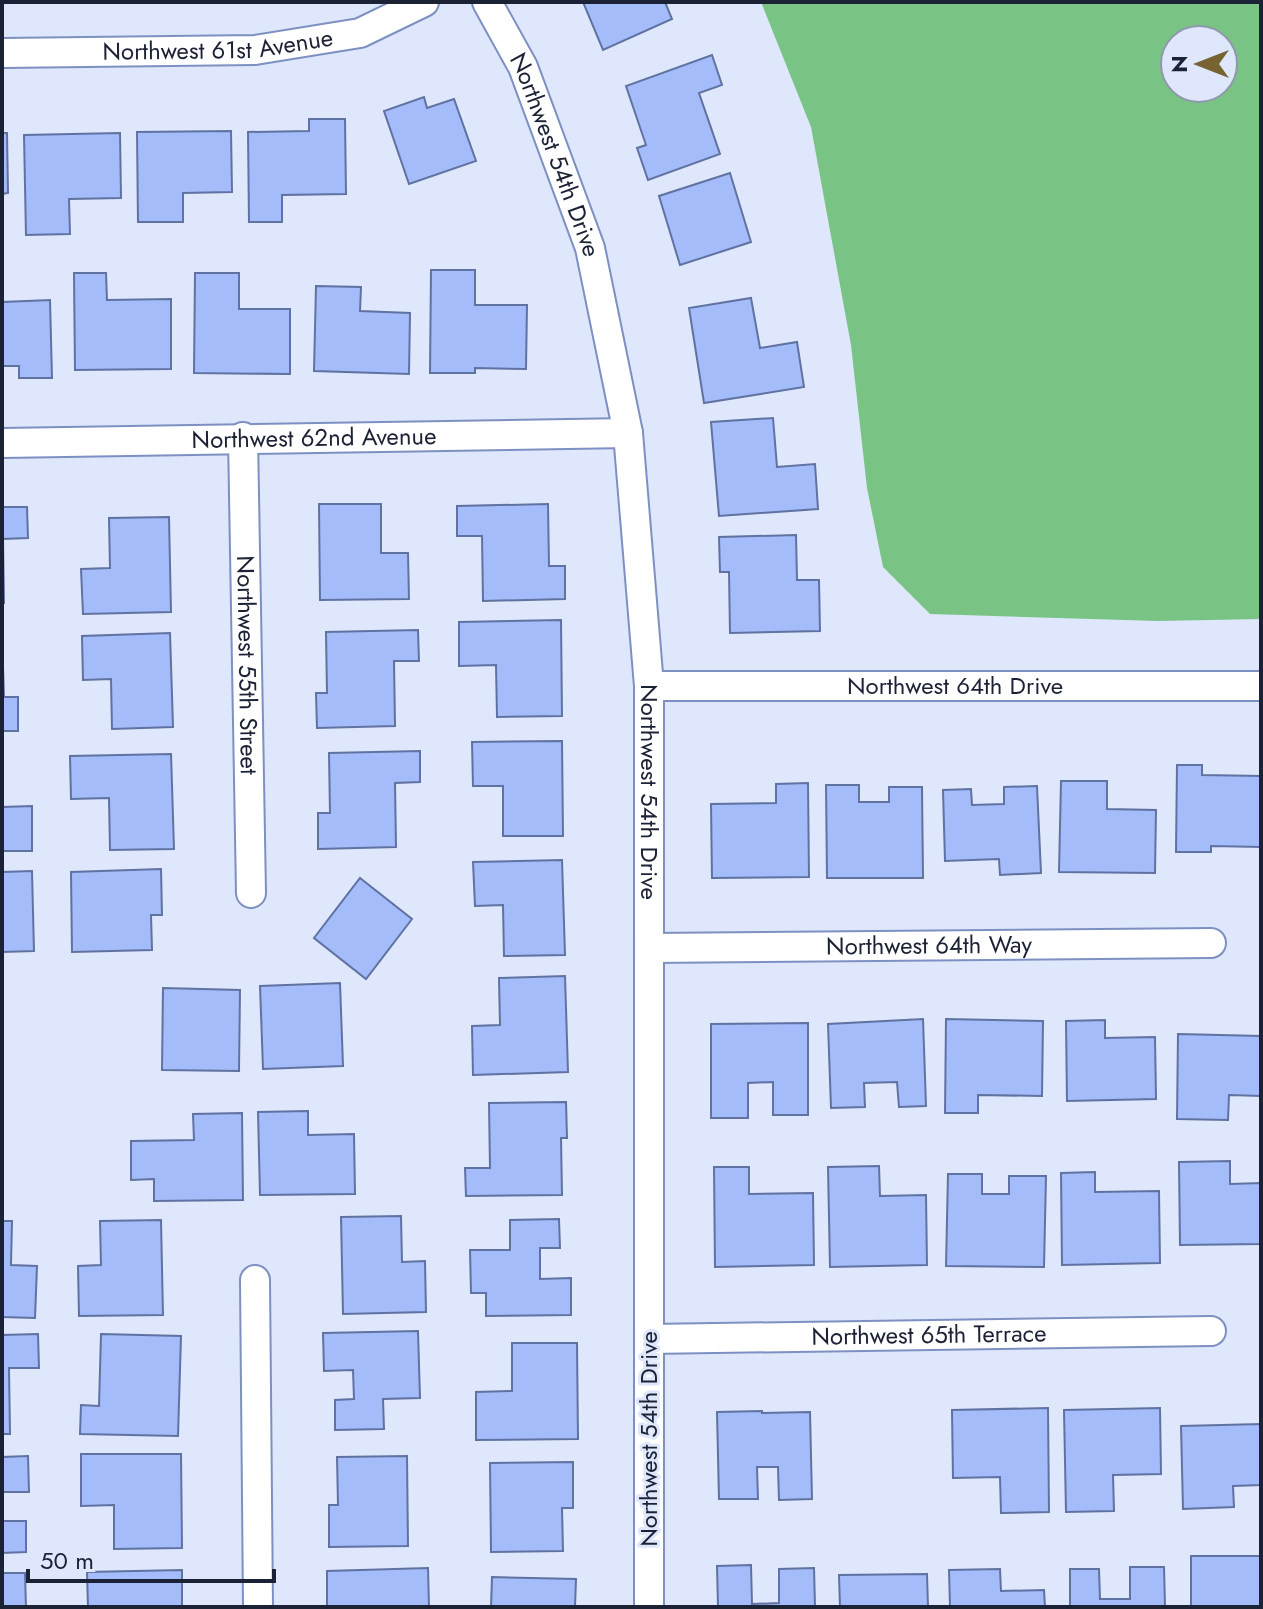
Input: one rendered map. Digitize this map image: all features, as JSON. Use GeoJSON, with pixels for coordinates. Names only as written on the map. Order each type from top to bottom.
{"type":"FeatureCollection","features":[{"type":"Feature","properties":{"kind":"street","name":"Northwest 61st Avenue"},"geometry":{"type":"LineString","coordinates":[[2,53],[255,50],[360,33],[424,2]]}},
{"type":"Feature","properties":{"kind":"street","name":"Northwest 54th Drive"},"geometry":{"type":"LineString","coordinates":[[487,2],[523,67],[590,248],[628,433],[649,686],[649,1607]]}},
{"type":"Feature","properties":{"kind":"street","name":"Northwest 62nd Avenue"},"geometry":{"type":"LineString","coordinates":[[2,443],[628,433]]}},
{"type":"Feature","properties":{"kind":"street","name":"Northwest 55th Street"},"geometry":{"type":"LineString","coordinates":[[243,437],[251,893]]}},
{"type":"Feature","properties":{"kind":"street","name":"Northwest 64th Drive"},"geometry":{"type":"LineString","coordinates":[[649,686],[1261,686]]}},
{"type":"Feature","properties":{"kind":"street","name":"Northwest 64th Way"},"geometry":{"type":"LineString","coordinates":[[649,948],[1211,943]]}},
{"type":"Feature","properties":{"kind":"street"},"geometry":{"type":"LineString","coordinates":[[255,1280],[258,1607]]}},
{"type":"Feature","properties":{"kind":"street","name":"Northwest 65th Terrace"},"geometry":{"type":"LineString","coordinates":[[649,1339],[1211,1331]]}},
{"type":"Feature","properties":{"kind":"shaded area"},"geometry":{"type":"Polygon","coordinates":[[[761,2],[1261,2],[1261,619],[1158,621],[930,614],[883,567],[867,488],[851,345],[811,127],[761,2]]]}},
{"type":"Feature","properties":{"kind":"building"},"geometry":{"type":"Polygon","coordinates":[[[583,2],[665,2],[672,19],[603,50],[583,2]]]}},
{"type":"Feature","properties":{"kind":"building"},"geometry":{"type":"Polygon","coordinates":[[[712,55],[722,85],[699,93],[720,154],[648,180],[637,148],[646,145],[626,86],[712,55]]]}},
{"type":"Feature","properties":{"kind":"building"},"geometry":{"type":"Polygon","coordinates":[[[424,97],[427,108],[454,99],[476,161],[409,184],[384,111],[424,97]]]}},
{"type":"Feature","properties":{"kind":"building"},"geometry":{"type":"Polygon","coordinates":[[[309,119],[345,119],[346,194],[282,195],[282,222],[249,222],[248,132],[309,131],[309,119]]]}},
{"type":"Feature","properties":{"kind":"building"},"geometry":{"type":"Polygon","coordinates":[[[231,131],[232,192],[183,193],[183,222],[138,222],[137,132],[231,131]]]}},
{"type":"Feature","properties":{"kind":"building"},"geometry":{"type":"Polygon","coordinates":[[[2,133],[7,133],[8,193],[2,194],[2,133]]]}},
{"type":"Feature","properties":{"kind":"building"},"geometry":{"type":"Polygon","coordinates":[[[120,133],[121,198],[69,199],[70,234],[26,235],[24,135],[120,133]]]}},
{"type":"Feature","properties":{"kind":"building"},"geometry":{"type":"Polygon","coordinates":[[[730,173],[751,242],[680,265],[659,196],[730,173]]]}},
{"type":"Feature","properties":{"kind":"building"},"geometry":{"type":"Polygon","coordinates":[[[431,270],[475,270],[475,305],[527,305],[526,369],[475,368],[475,373],[430,373],[431,270]]]}},
{"type":"Feature","properties":{"kind":"building"},"geometry":{"type":"Polygon","coordinates":[[[74,273],[106,273],[107,300],[171,299],[171,369],[75,370],[74,273]]]}},
{"type":"Feature","properties":{"kind":"building"},"geometry":{"type":"Polygon","coordinates":[[[195,273],[239,273],[239,309],[290,309],[290,374],[194,373],[195,273]]]}},
{"type":"Feature","properties":{"kind":"building"},"geometry":{"type":"Polygon","coordinates":[[[316,286],[361,287],[360,311],[410,313],[409,374],[314,371],[316,286]]]}},
{"type":"Feature","properties":{"kind":"building"},"geometry":{"type":"Polygon","coordinates":[[[751,298],[760,348],[797,342],[804,387],[704,403],[689,308],[751,298]]]}},
{"type":"Feature","properties":{"kind":"building"},"geometry":{"type":"Polygon","coordinates":[[[50,300],[52,378],[19,378],[19,366],[2,366],[2,302],[50,300]]]}},
{"type":"Feature","properties":{"kind":"building"},"geometry":{"type":"Polygon","coordinates":[[[773,418],[777,467],[815,464],[818,509],[719,516],[711,422],[773,418]]]}},
{"type":"Feature","properties":{"kind":"building"},"geometry":{"type":"Polygon","coordinates":[[[319,504],[381,504],[381,553],[408,553],[409,599],[320,600],[319,504]]]}},
{"type":"Feature","properties":{"kind":"building"},"geometry":{"type":"Polygon","coordinates":[[[548,504],[549,566],[565,566],[565,599],[483,601],[482,536],[457,536],[457,506],[548,504]]]}},
{"type":"Feature","properties":{"kind":"building"},"geometry":{"type":"Polygon","coordinates":[[[2,507],[27,507],[28,538],[3,539],[4,603],[2,603],[2,507]]]}},
{"type":"Feature","properties":{"kind":"building"},"geometry":{"type":"Polygon","coordinates":[[[169,517],[171,612],[83,614],[81,569],[110,568],[109,518],[169,517]]]}},
{"type":"Feature","properties":{"kind":"building"},"geometry":{"type":"Polygon","coordinates":[[[796,535],[797,580],[819,580],[820,631],[730,633],[729,572],[720,572],[719,537],[796,535]]]}},
{"type":"Feature","properties":{"kind":"building"},"geometry":{"type":"Polygon","coordinates":[[[561,620],[562,716],[497,717],[496,665],[459,666],[459,622],[561,620]]]}},
{"type":"Feature","properties":{"kind":"building"},"geometry":{"type":"Polygon","coordinates":[[[418,630],[419,661],[394,661],[395,726],[317,728],[316,693],[327,693],[326,632],[418,630]]]}},
{"type":"Feature","properties":{"kind":"building"},"geometry":{"type":"Polygon","coordinates":[[[170,633],[173,727],[112,729],[111,679],[83,680],[82,636],[170,633]]]}},
{"type":"Feature","properties":{"kind":"building"},"geometry":{"type":"Polygon","coordinates":[[[2,637],[4,697],[18,697],[18,731],[2,731],[2,637]]]}},
{"type":"Feature","properties":{"kind":"building"},"geometry":{"type":"Polygon","coordinates":[[[562,741],[563,836],[503,836],[503,786],[473,786],[472,742],[562,741]]]}},
{"type":"Feature","properties":{"kind":"building"},"geometry":{"type":"Polygon","coordinates":[[[420,751],[420,782],[395,783],[396,847],[318,849],[318,813],[330,813],[329,753],[420,751]]]}},
{"type":"Feature","properties":{"kind":"building"},"geometry":{"type":"Polygon","coordinates":[[[171,754],[174,849],[110,850],[109,798],[71,799],[70,756],[171,754]]]}},
{"type":"Feature","properties":{"kind":"building"},"geometry":{"type":"Polygon","coordinates":[[[1177,765],[1202,765],[1202,775],[1261,776],[1261,847],[1211,846],[1211,852],[1176,852],[1177,765]]]}},
{"type":"Feature","properties":{"kind":"building"},"geometry":{"type":"Polygon","coordinates":[[[1061,781],[1107,781],[1107,809],[1156,810],[1155,873],[1059,872],[1061,781]]]}},
{"type":"Feature","properties":{"kind":"building"},"geometry":{"type":"Polygon","coordinates":[[[808,783],[809,877],[712,878],[711,804],[776,803],[776,784],[808,783]]]}},
{"type":"Feature","properties":{"kind":"building"},"geometry":{"type":"Polygon","coordinates":[[[826,785],[859,785],[859,802],[889,802],[889,787],[922,787],[923,878],[827,878],[826,785]]]}},
{"type":"Feature","properties":{"kind":"building"},"geometry":{"type":"Polygon","coordinates":[[[1037,786],[1041,873],[1000,875],[999,859],[945,861],[943,790],[971,789],[972,805],[1004,804],[1004,787],[1037,786]]]}},
{"type":"Feature","properties":{"kind":"building"},"geometry":{"type":"Polygon","coordinates":[[[32,806],[32,851],[2,851],[2,807],[32,806]]]}},
{"type":"Feature","properties":{"kind":"building"},"geometry":{"type":"Polygon","coordinates":[[[562,860],[565,955],[504,956],[503,905],[475,906],[473,862],[562,860]]]}},
{"type":"Feature","properties":{"kind":"building"},"geometry":{"type":"Polygon","coordinates":[[[161,869],[162,915],[151,915],[152,950],[72,952],[71,872],[161,869]]]}},
{"type":"Feature","properties":{"kind":"building"},"geometry":{"type":"Polygon","coordinates":[[[32,871],[34,951],[2,952],[2,872],[32,871]]]}},
{"type":"Feature","properties":{"kind":"building"},"geometry":{"type":"Polygon","coordinates":[[[360,878],[412,919],[366,979],[314,938],[360,878]]]}},
{"type":"Feature","properties":{"kind":"building"},"geometry":{"type":"Polygon","coordinates":[[[565,976],[568,1072],[473,1075],[472,1026],[500,1025],[499,978],[565,976]]]}},
{"type":"Feature","properties":{"kind":"building"},"geometry":{"type":"Polygon","coordinates":[[[340,983],[343,1066],[263,1069],[260,986],[340,983]]]}},
{"type":"Feature","properties":{"kind":"building"},"geometry":{"type":"Polygon","coordinates":[[[163,988],[240,990],[239,1071],[162,1070],[163,988]]]}},
{"type":"Feature","properties":{"kind":"building"},"geometry":{"type":"Polygon","coordinates":[[[923,1019],[926,1106],[899,1107],[897,1082],[864,1083],[865,1107],[831,1108],[828,1024],[923,1019]]]}},
{"type":"Feature","properties":{"kind":"building"},"geometry":{"type":"Polygon","coordinates":[[[946,1019],[1043,1021],[1042,1096],[978,1095],[978,1113],[945,1113],[946,1019]]]}},
{"type":"Feature","properties":{"kind":"building"},"geometry":{"type":"Polygon","coordinates":[[[1105,1020],[1105,1038],[1155,1037],[1156,1099],[1067,1101],[1066,1021],[1105,1020]]]}},
{"type":"Feature","properties":{"kind":"building"},"geometry":{"type":"Polygon","coordinates":[[[808,1023],[808,1115],[773,1115],[773,1082],[748,1083],[748,1118],[711,1118],[711,1024],[808,1023]]]}},
{"type":"Feature","properties":{"kind":"building"},"geometry":{"type":"Polygon","coordinates":[[[1178,1034],[1261,1036],[1261,1096],[1229,1095],[1228,1120],[1177,1119],[1178,1034]]]}},
{"type":"Feature","properties":{"kind":"building"},"geometry":{"type":"Polygon","coordinates":[[[566,1102],[567,1138],[561,1138],[562,1195],[466,1196],[465,1168],[490,1168],[489,1103],[566,1102]]]}},
{"type":"Feature","properties":{"kind":"building"},"geometry":{"type":"Polygon","coordinates":[[[308,1111],[308,1135],[354,1134],[355,1194],[260,1195],[258,1112],[308,1111]]]}},
{"type":"Feature","properties":{"kind":"building"},"geometry":{"type":"Polygon","coordinates":[[[242,1113],[243,1200],[154,1201],[154,1179],[131,1180],[131,1141],[194,1140],[193,1114],[242,1113]]]}},
{"type":"Feature","properties":{"kind":"building"},"geometry":{"type":"Polygon","coordinates":[[[1230,1161],[1230,1184],[1261,1183],[1261,1244],[1180,1245],[1179,1162],[1230,1161]]]}},
{"type":"Feature","properties":{"kind":"building"},"geometry":{"type":"Polygon","coordinates":[[[879,1166],[880,1196],[926,1195],[927,1265],[830,1267],[828,1167],[879,1166]]]}},
{"type":"Feature","properties":{"kind":"building"},"geometry":{"type":"Polygon","coordinates":[[[714,1167],[749,1167],[749,1194],[813,1193],[814,1265],[715,1267],[714,1167]]]}},
{"type":"Feature","properties":{"kind":"building"},"geometry":{"type":"Polygon","coordinates":[[[1095,1172],[1095,1192],[1159,1191],[1160,1263],[1062,1265],[1061,1173],[1095,1172]]]}},
{"type":"Feature","properties":{"kind":"building"},"geometry":{"type":"Polygon","coordinates":[[[948,1174],[982,1174],[982,1194],[1009,1194],[1009,1176],[1046,1176],[1044,1267],[946,1266],[948,1174]]]}},
{"type":"Feature","properties":{"kind":"building"},"geometry":{"type":"Polygon","coordinates":[[[401,1216],[402,1262],[425,1261],[426,1312],[343,1314],[341,1217],[401,1216]]]}},
{"type":"Feature","properties":{"kind":"building"},"geometry":{"type":"Polygon","coordinates":[[[559,1219],[560,1248],[540,1248],[540,1279],[571,1278],[571,1315],[486,1316],[486,1293],[471,1293],[470,1250],[510,1250],[510,1220],[559,1219]]]}},
{"type":"Feature","properties":{"kind":"building"},"geometry":{"type":"Polygon","coordinates":[[[161,1220],[163,1315],[79,1316],[78,1266],[101,1265],[100,1221],[161,1220]]]}},
{"type":"Feature","properties":{"kind":"building"},"geometry":{"type":"Polygon","coordinates":[[[2,1221],[12,1221],[11,1265],[37,1266],[35,1318],[2,1317],[2,1221]]]}},
{"type":"Feature","properties":{"kind":"building"},"geometry":{"type":"Polygon","coordinates":[[[418,1331],[420,1398],[383,1399],[384,1429],[335,1430],[335,1400],[354,1399],[353,1370],[324,1371],[323,1333],[418,1331]]]}},
{"type":"Feature","properties":{"kind":"building"},"geometry":{"type":"Polygon","coordinates":[[[38,1334],[39,1368],[9,1368],[10,1434],[2,1434],[2,1335],[38,1334]]]}},
{"type":"Feature","properties":{"kind":"building"},"geometry":{"type":"Polygon","coordinates":[[[101,1334],[181,1336],[178,1436],[80,1434],[81,1405],[99,1406],[101,1334]]]}},
{"type":"Feature","properties":{"kind":"building"},"geometry":{"type":"Polygon","coordinates":[[[512,1343],[577,1343],[578,1439],[476,1440],[476,1392],[512,1391],[512,1343]]]}},
{"type":"Feature","properties":{"kind":"building"},"geometry":{"type":"Polygon","coordinates":[[[1048,1408],[1049,1512],[1001,1513],[1000,1477],[953,1478],[952,1410],[1048,1408]]]}},
{"type":"Feature","properties":{"kind":"building"},"geometry":{"type":"Polygon","coordinates":[[[1160,1408],[1161,1474],[1113,1475],[1114,1511],[1066,1512],[1064,1410],[1160,1408]]]}},
{"type":"Feature","properties":{"kind":"building"},"geometry":{"type":"Polygon","coordinates":[[[717,1412],[810,1412],[812,1499],[779,1500],[778,1467],[757,1467],[758,1499],[719,1499],[717,1412]]]}},
{"type":"Feature","properties":{"kind":"building"},"geometry":{"type":"Polygon","coordinates":[[[1261,1424],[1261,1485],[1233,1486],[1234,1507],[1183,1509],[1181,1426],[1261,1424]]]}},
{"type":"Feature","properties":{"kind":"building"},"geometry":{"type":"Polygon","coordinates":[[[81,1454],[181,1454],[182,1548],[114,1549],[114,1505],[81,1506],[81,1454]]]}},
{"type":"Feature","properties":{"kind":"building"},"geometry":{"type":"Polygon","coordinates":[[[28,1456],[29,1492],[2,1492],[2,1457],[28,1456]]]}},
{"type":"Feature","properties":{"kind":"building"},"geometry":{"type":"Polygon","coordinates":[[[407,1456],[408,1546],[329,1547],[329,1505],[338,1505],[337,1457],[407,1456]]]}},
{"type":"Feature","properties":{"kind":"building"},"geometry":{"type":"Polygon","coordinates":[[[573,1462],[573,1508],[562,1508],[563,1551],[491,1552],[490,1463],[573,1462]]]}},
{"type":"Feature","properties":{"kind":"building"},"geometry":{"type":"Polygon","coordinates":[[[2,1521],[26,1521],[26,1552],[2,1553],[2,1521]]]}},
{"type":"Feature","properties":{"kind":"building"},"geometry":{"type":"Polygon","coordinates":[[[1191,1556],[1261,1556],[1261,1607],[1191,1607],[1191,1556]]]}},
{"type":"Feature","properties":{"kind":"building"},"geometry":{"type":"Polygon","coordinates":[[[751,1565],[752,1604],[779,1603],[779,1569],[814,1568],[815,1607],[718,1607],[717,1566],[751,1565]]]}},
{"type":"Feature","properties":{"kind":"building"},"geometry":{"type":"Polygon","coordinates":[[[1130,1567],[1164,1567],[1165,1607],[1070,1607],[1070,1569],[1099,1569],[1100,1599],[1130,1599],[1130,1567]]]}},
{"type":"Feature","properties":{"kind":"building"},"geometry":{"type":"Polygon","coordinates":[[[428,1568],[429,1607],[327,1607],[327,1571],[428,1568]]]}},
{"type":"Feature","properties":{"kind":"building"},"geometry":{"type":"Polygon","coordinates":[[[1000,1569],[1001,1591],[1044,1590],[1045,1607],[950,1607],[949,1570],[1000,1569]]]}},
{"type":"Feature","properties":{"kind":"building"},"geometry":{"type":"Polygon","coordinates":[[[182,1570],[182,1607],[88,1607],[87,1572],[182,1570]]]}},
{"type":"Feature","properties":{"kind":"building"},"geometry":{"type":"Polygon","coordinates":[[[2,1573],[25,1573],[26,1607],[2,1607],[2,1573]]]}},
{"type":"Feature","properties":{"kind":"building"},"geometry":{"type":"Polygon","coordinates":[[[927,1574],[928,1607],[840,1607],[839,1575],[927,1574]]]}},
{"type":"Feature","properties":{"kind":"building"},"geometry":{"type":"Polygon","coordinates":[[[492,1577],[576,1579],[575,1607],[491,1607],[492,1577]]]}}]}
